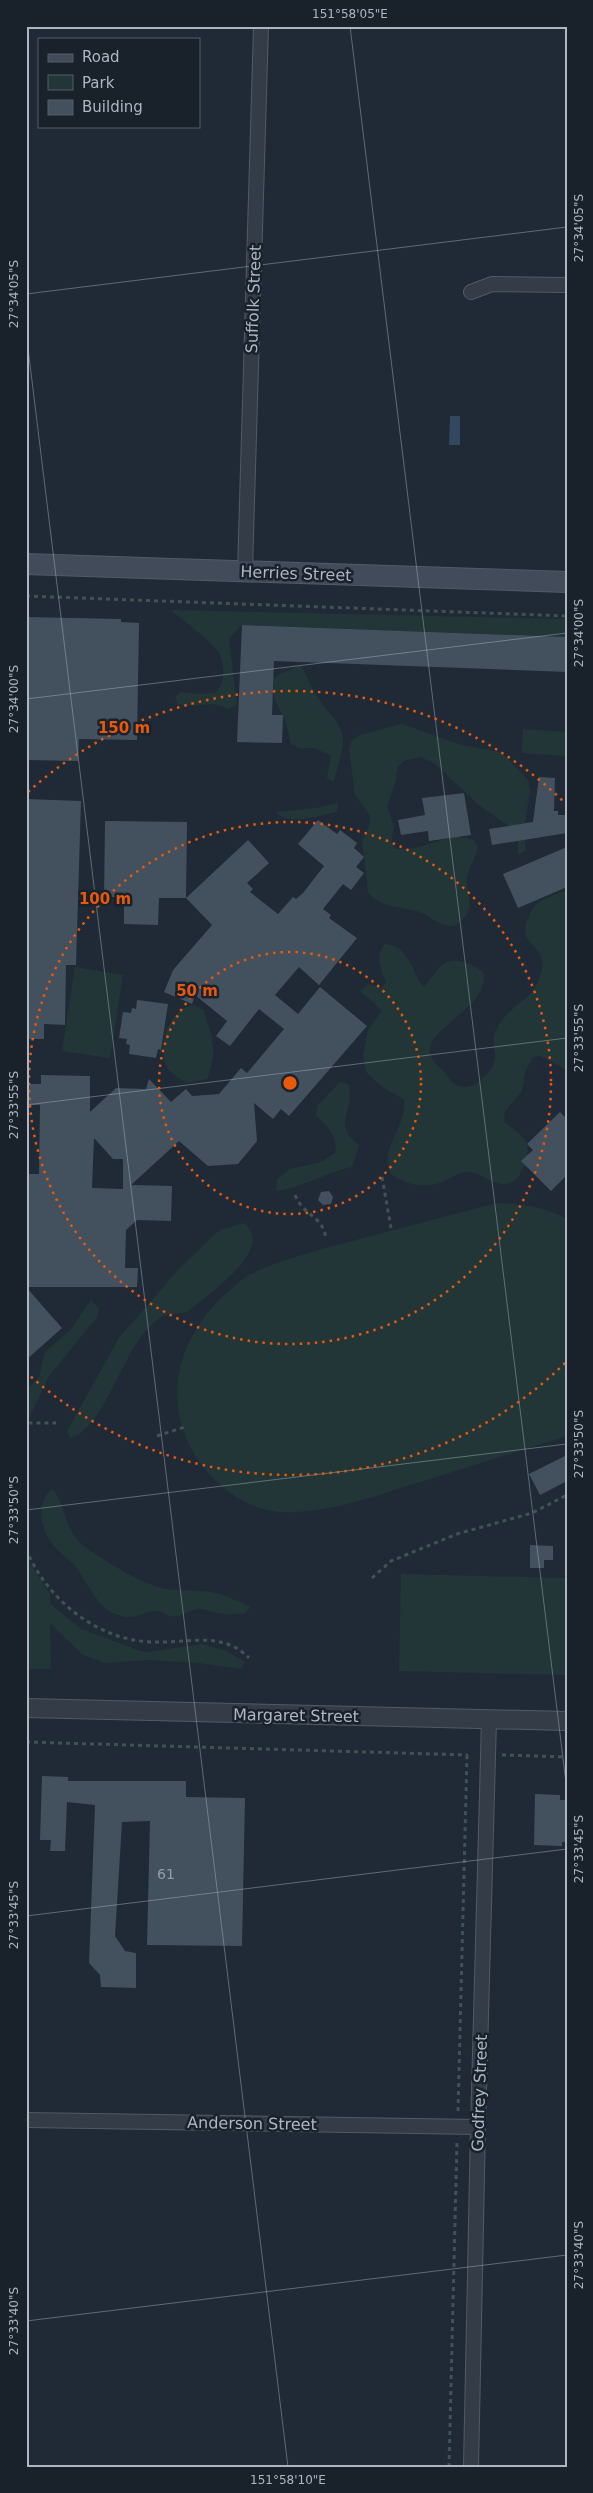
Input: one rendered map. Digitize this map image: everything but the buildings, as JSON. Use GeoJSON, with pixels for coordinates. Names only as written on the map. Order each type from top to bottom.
{"type":"FeatureCollection","features":[{"type":"Feature","properties":{"kind":"main road","name":"Herries Street"},"geometry":{"type":"LineString","coordinates":[[26,564],[567,582]]}},
{"type":"Feature","properties":{"kind":"street","name":"Suffolk Street"},"geometry":{"type":"LineString","coordinates":[[245,571],[261,26]]}},
{"type":"Feature","properties":{"kind":"street"},"geometry":{"type":"LineString","coordinates":[[471,292],[492,284],[567,285]]}},
{"type":"Feature","properties":{"kind":"street","name":"Margaret Street"},"geometry":{"type":"LineString","coordinates":[[26,1708],[567,1721]]}},
{"type":"Feature","properties":{"kind":"street","name":"Godfrey Street"},"geometry":{"type":"LineString","coordinates":[[472,2467],[478,2127],[489,1719]]}},
{"type":"Feature","properties":{"kind":"street","name":"Anderson Street"},"geometry":{"type":"LineString","coordinates":[[26,2120],[478,2127]]}},
{"type":"Feature","properties":{"kind":"path"},"geometry":{"type":"LineString","coordinates":[[26,596],[567,616]]}},
{"type":"Feature","properties":{"kind":"path"},"geometry":{"type":"LineString","coordinates":[[382,1177],[391,1228]]}},
{"type":"Feature","properties":{"kind":"path"},"geometry":{"type":"LineString","coordinates":[[295,1194],[300,1207],[321,1223],[326,1239]]}},
{"type":"Feature","properties":{"kind":"path"},"geometry":{"type":"LineString","coordinates":[[26,1431],[29,1423],[56,1423]]}},
{"type":"Feature","properties":{"kind":"path"},"geometry":{"type":"LineString","coordinates":[[157,1436],[186,1427]]}},
{"type":"Feature","properties":{"kind":"path"},"geometry":{"type":"LineString","coordinates":[[372,1578],[391,1561],[457,1534],[532,1513],[567,1495]]}},
{"type":"Feature","properties":{"kind":"path"},"geometry":{"type":"LineString","coordinates":[[26,1549],[37,1571],[52,1592],[72,1611],[94,1626],[133,1640],[154,1642],[212,1639],[241,1649],[249,1658]]}},
{"type":"Feature","properties":{"kind":"path"},"geometry":{"type":"LineString","coordinates":[[26,1742],[567,1756]]}},
{"type":"Feature","properties":{"kind":"green space"},"geometry":{"type":"Polygon","coordinates":[[[171,610],[567,619],[567,637],[242,625],[229,638],[237,705],[229,709],[215,704],[185,706],[178,704],[175,697],[181,692],[197,694],[215,693],[223,679],[223,669],[221,658],[216,649],[171,610]]]}},
{"type":"Feature","properties":{"kind":"green space"},"geometry":{"type":"Polygon","coordinates":[[[301,665],[315,693],[339,726],[343,737],[341,757],[334,781],[327,779],[331,756],[315,748],[299,748],[291,744],[286,722],[274,698],[273,680],[278,675],[301,665]]]}},
{"type":"Feature","properties":{"kind":"green space"},"geometry":{"type":"Polygon","coordinates":[[[402,724],[461,745],[501,752],[528,780],[530,791],[525,822],[525,851],[518,855],[518,838],[515,830],[480,806],[434,763],[420,757],[404,761],[398,766],[395,784],[387,806],[394,826],[391,842],[396,849],[415,848],[456,836],[474,840],[478,847],[467,877],[469,910],[462,920],[453,926],[440,923],[417,911],[384,904],[368,892],[362,840],[370,824],[370,816],[355,794],[349,749],[352,740],[360,735],[402,724]]]}},
{"type":"Feature","properties":{"kind":"green space"},"geometry":{"type":"Polygon","coordinates":[[[523,729],[567,732],[567,756],[522,753],[523,729]]]}},
{"type":"Feature","properties":{"kind":"green space"},"geometry":{"type":"Polygon","coordinates":[[[338,803],[337,812],[305,819],[288,819],[276,812],[317,808],[338,803]]]}},
{"type":"Feature","properties":{"kind":"green space"},"geometry":{"type":"Polygon","coordinates":[[[567,890],[567,1070],[540,1056],[533,1057],[525,1072],[522,1091],[505,1111],[504,1122],[521,1135],[527,1144],[527,1156],[521,1173],[515,1180],[502,1184],[470,1172],[458,1174],[440,1183],[426,1185],[407,1183],[401,1180],[390,1173],[388,1154],[402,1119],[404,1100],[380,1085],[366,1072],[363,1055],[368,1030],[382,1010],[360,991],[368,984],[381,988],[386,982],[379,958],[382,949],[385,944],[400,949],[409,960],[423,987],[439,968],[449,961],[461,961],[483,972],[483,985],[477,996],[468,1007],[435,1037],[430,1047],[432,1059],[452,1082],[460,1087],[470,1086],[480,1081],[494,1063],[494,1036],[496,1030],[508,1013],[534,988],[539,979],[542,958],[525,932],[530,913],[539,902],[567,890]]]}},
{"type":"Feature","properties":{"kind":"green space"},"geometry":{"type":"Polygon","coordinates":[[[75,967],[123,975],[110,1058],[62,1051],[75,967]]]}},
{"type":"Feature","properties":{"kind":"green space"},"geometry":{"type":"Polygon","coordinates":[[[194,1005],[203,1010],[212,1037],[213,1052],[207,1079],[187,1083],[175,1076],[166,1065],[163,1047],[172,1020],[178,1013],[194,1005]]]}},
{"type":"Feature","properties":{"kind":"green space"},"geometry":{"type":"Polygon","coordinates":[[[340,1082],[348,1084],[350,1093],[345,1122],[346,1130],[359,1145],[352,1167],[292,1188],[276,1190],[277,1180],[290,1169],[321,1162],[335,1153],[334,1137],[316,1115],[317,1106],[340,1082]]]}},
{"type":"Feature","properties":{"kind":"green space"},"geometry":{"type":"Polygon","coordinates":[[[498,1203],[533,1207],[567,1219],[567,1436],[351,1503],[298,1512],[280,1512],[253,1506],[228,1491],[206,1471],[191,1448],[182,1426],[178,1405],[178,1384],[182,1363],[189,1343],[199,1324],[229,1291],[246,1277],[296,1257],[498,1203]]]}},
{"type":"Feature","properties":{"kind":"green space"},"geometry":{"type":"Polygon","coordinates":[[[244,1223],[252,1233],[252,1245],[246,1258],[223,1283],[189,1311],[163,1316],[147,1329],[135,1345],[101,1409],[81,1433],[70,1438],[67,1431],[119,1338],[178,1270],[213,1236],[220,1230],[244,1223]]]}},
{"type":"Feature","properties":{"kind":"green space"},"geometry":{"type":"Polygon","coordinates":[[[91,1300],[99,1309],[97,1317],[49,1376],[26,1424],[26,1391],[39,1377],[45,1352],[71,1329],[91,1300]]]}},
{"type":"Feature","properties":{"kind":"green space"},"geometry":{"type":"Polygon","coordinates":[[[52,1489],[60,1501],[76,1538],[109,1563],[132,1576],[161,1588],[216,1593],[250,1607],[245,1613],[235,1614],[216,1613],[199,1609],[174,1616],[156,1611],[134,1617],[117,1615],[102,1605],[75,1566],[50,1541],[43,1526],[41,1510],[46,1495],[52,1489]]]}},
{"type":"Feature","properties":{"kind":"green space"},"geometry":{"type":"Polygon","coordinates":[[[26,1557],[50,1594],[50,1604],[81,1629],[140,1651],[148,1652],[202,1644],[226,1651],[245,1662],[241,1669],[198,1663],[149,1660],[104,1663],[82,1654],[50,1623],[51,1669],[26,1669],[26,1557]]]}},
{"type":"Feature","properties":{"kind":"green space"},"geometry":{"type":"Polygon","coordinates":[[[401,1574],[567,1578],[567,1675],[399,1671],[401,1574]]]}},
{"type":"Feature","properties":{"kind":"water"},"geometry":{"type":"Polygon","coordinates":[[[450,416],[460,416],[460,445],[449,445],[450,416]]]}}]}
